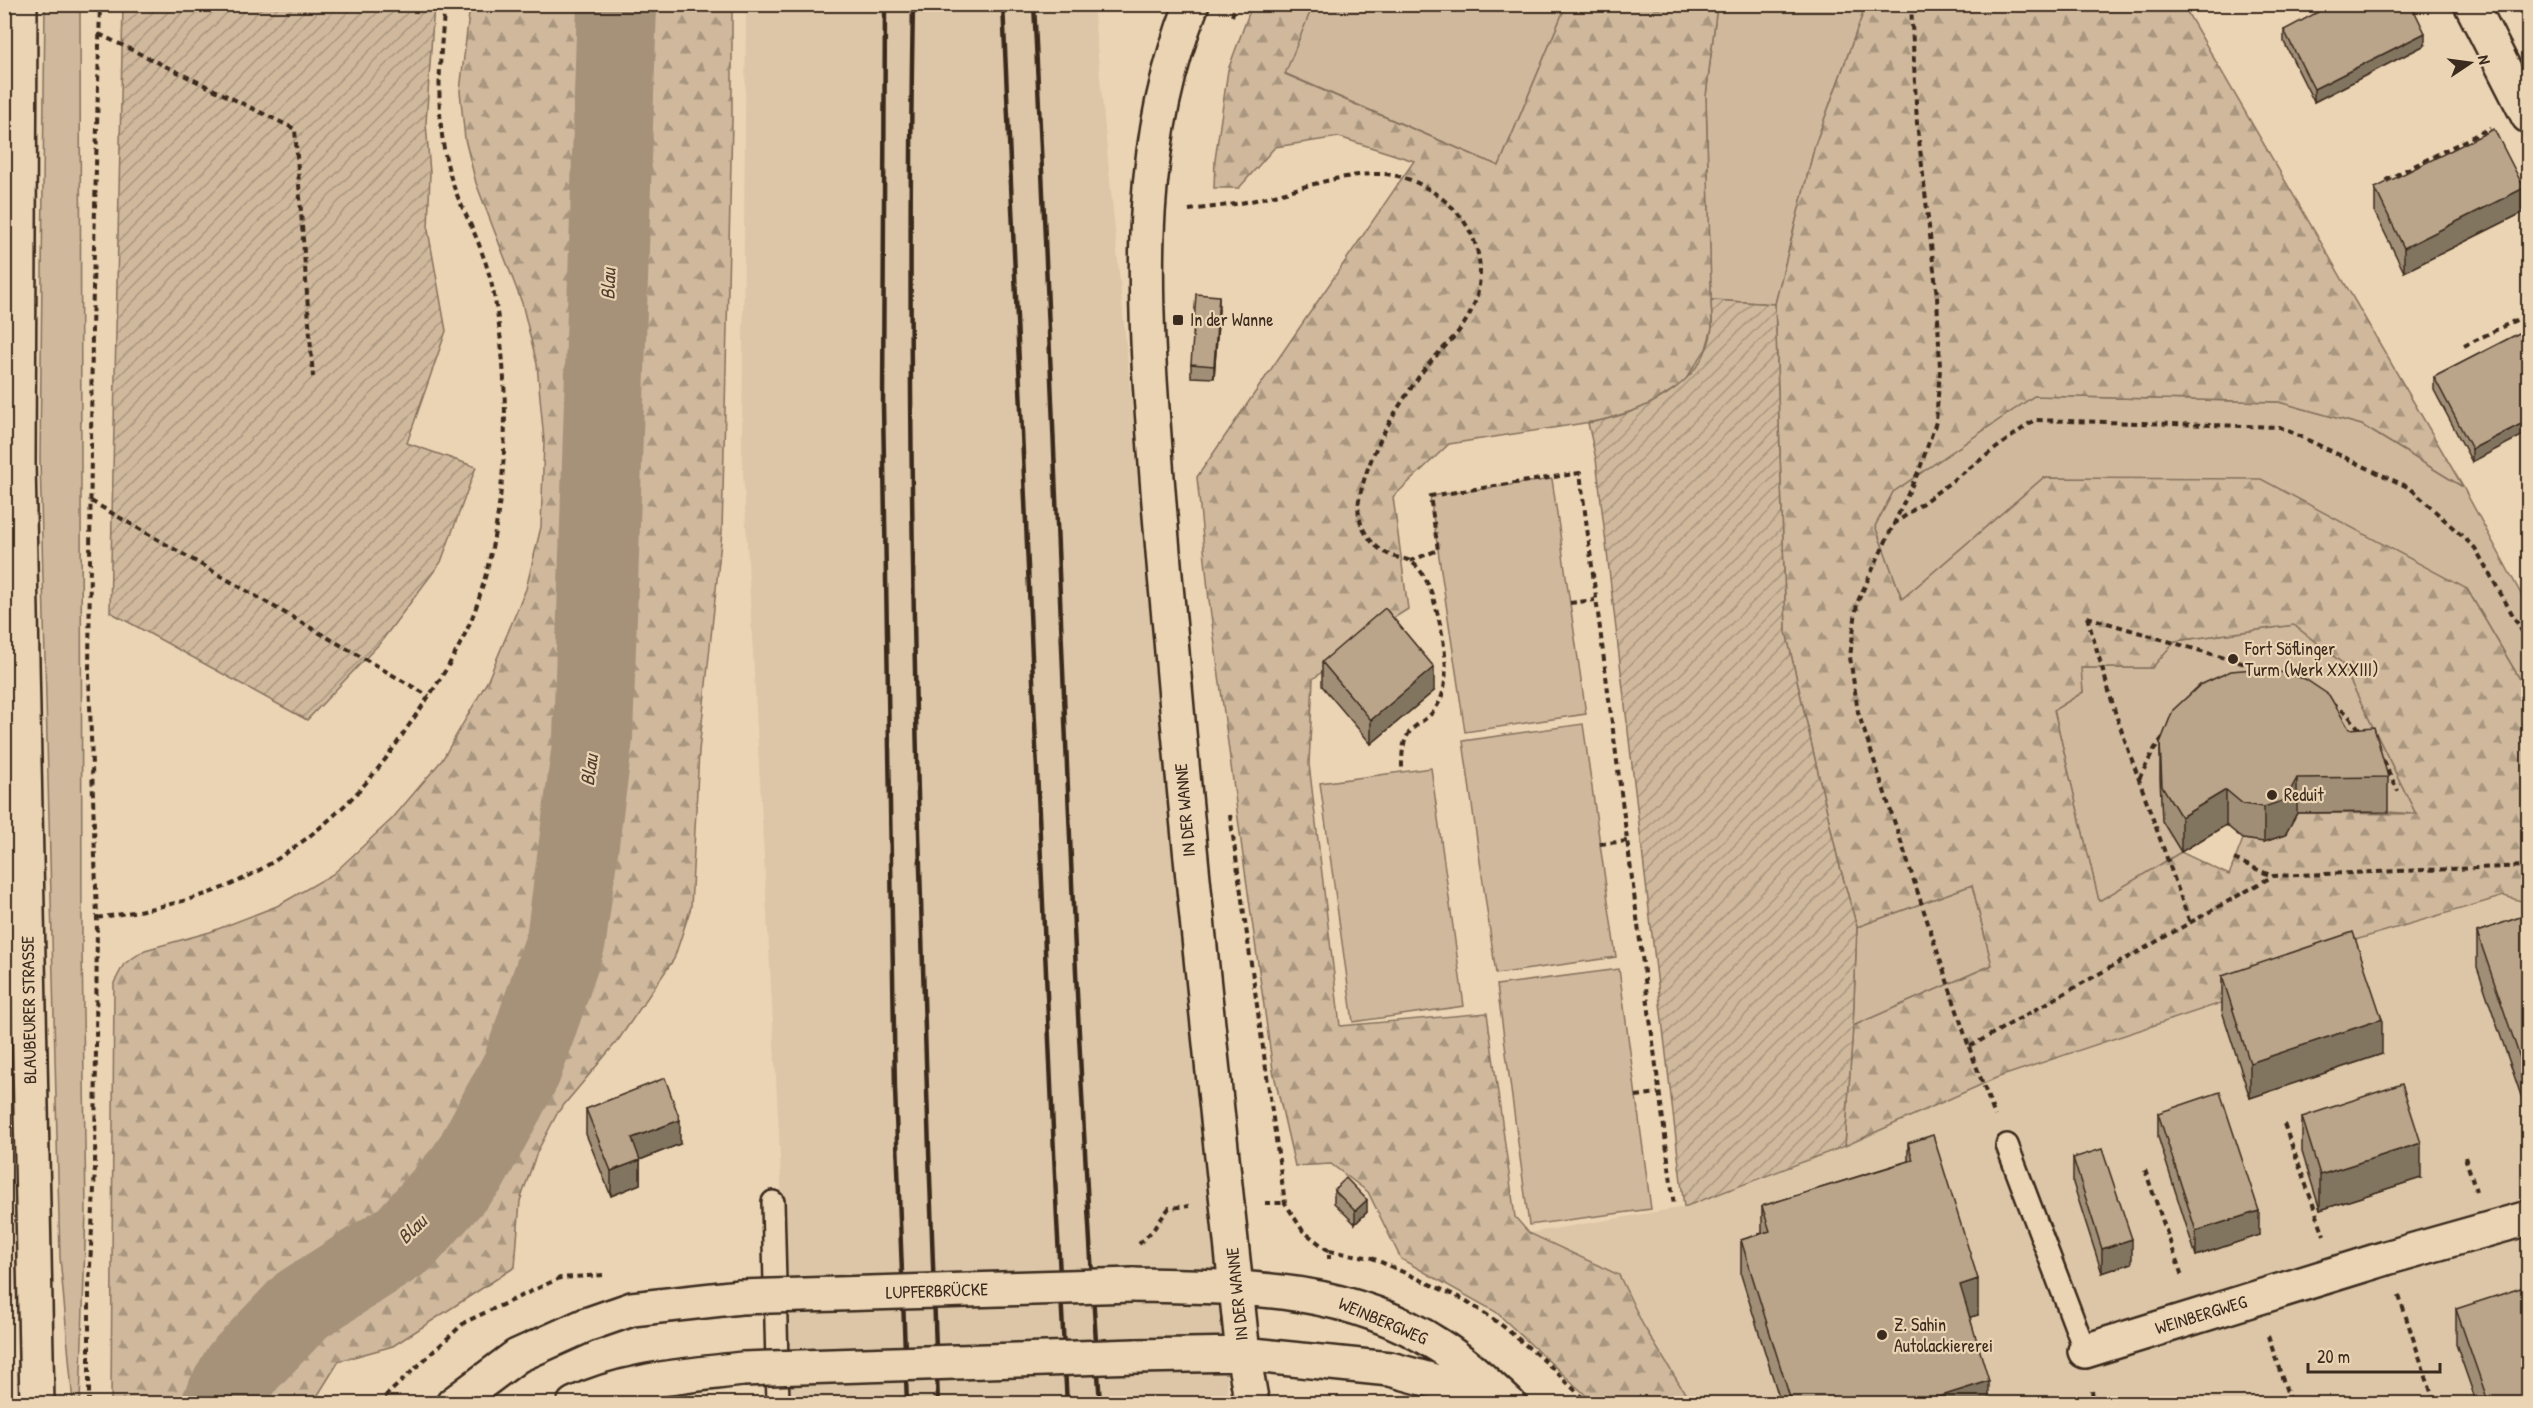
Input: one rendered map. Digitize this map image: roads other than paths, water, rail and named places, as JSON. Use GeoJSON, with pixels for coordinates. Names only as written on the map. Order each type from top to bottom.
{"type":"FeatureCollection","features":[{"type":"Feature","properties":{"kind":"street","name":"BLAUBEURER STRASSE"},"geometry":{"type":"LineString","coordinates":[[20,4],[18,464],[38,1404]]}},
{"type":"Feature","properties":{"kind":"street","name":"IN DER WANNE"},"geometry":{"type":"LineString","coordinates":[[1192,4],[1167,89],[1152,158],[1146,234],[1145,300],[1156,468],[1191,872],[1236,1287],[1252,1404]]}},
{"type":"Feature","properties":{"kind":"street"},"geometry":{"type":"LineString","coordinates":[[2471,4],[2528,112]]}},
{"type":"Feature","properties":{"kind":"street","name":"WEINBERGWEG"},"geometry":{"type":"LineString","coordinates":[[2085,1352],[2386,1258],[2529,1218]]}},
{"type":"Feature","properties":{"kind":"street","name":"LUPFERBRÜCKE"},"geometry":{"type":"LineString","coordinates":[[453,1404],[517,1356],[586,1325],[632,1309],[740,1297],[1134,1286],[1236,1287]]}},
{"type":"Feature","properties":{"kind":"street","name":"WEINBERGWEG"},"geometry":{"type":"LineString","coordinates":[[1236,1287],[1331,1299],[1407,1327],[1439,1346],[1470,1369],[1509,1404]]}},
{"type":"Feature","properties":{"kind":"street"},"geometry":{"type":"LineString","coordinates":[[574,1404],[593,1394],[650,1380],[743,1369],[1244,1354],[1390,1369],[1444,1384],[1500,1404]]}},
{"type":"Feature","properties":{"kind":"lane","name":"WEINBERGWEG"},"geometry":{"type":"LineString","coordinates":[[2007,1145],[2085,1352]]}},
{"type":"Feature","properties":{"kind":"lane"},"geometry":{"type":"LineString","coordinates":[[773,1202],[778,1404]]}},
{"type":"Feature","properties":{"kind":"waterway","name":"Blau"},"geometry":{"type":"LineString","coordinates":[[222,1404],[241,1369],[302,1305],[405,1239],[469,1167],[522,1068],[566,940],[593,738],[617,4]]}},
{"type":"Feature","properties":{"kind":"railway"},"geometry":{"type":"LineString","coordinates":[[885,4],[883,406],[895,1089],[907,1404]]}},
{"type":"Feature","properties":{"kind":"railway"},"geometry":{"type":"LineString","coordinates":[[913,4],[912,529],[920,879],[938,1404]]}},
{"type":"Feature","properties":{"kind":"railway"},"geometry":{"type":"LineString","coordinates":[[1003,4],[1067,1404]]}},
{"type":"Feature","properties":{"kind":"railway"},"geometry":{"type":"LineString","coordinates":[[1034,4],[1080,1054],[1100,1404]]}},
{"type":"Feature","properties":{"kind":"place","name":"In der Wanne"},"geometry":{"type":"Point","coordinates":[1178,320]}},
{"type":"Feature","properties":{"kind":"place","name":"Fort Söflinger Turm (Werk XXXIII)"},"geometry":{"type":"Point","coordinates":[2233,659]}},
{"type":"Feature","properties":{"kind":"place","name":"Reduit"},"geometry":{"type":"Point","coordinates":[2272,795]}},
{"type":"Feature","properties":{"kind":"place","name":"Z. Sahin Autolackiererei"},"geometry":{"type":"Point","coordinates":[1882,1335]}}]}
